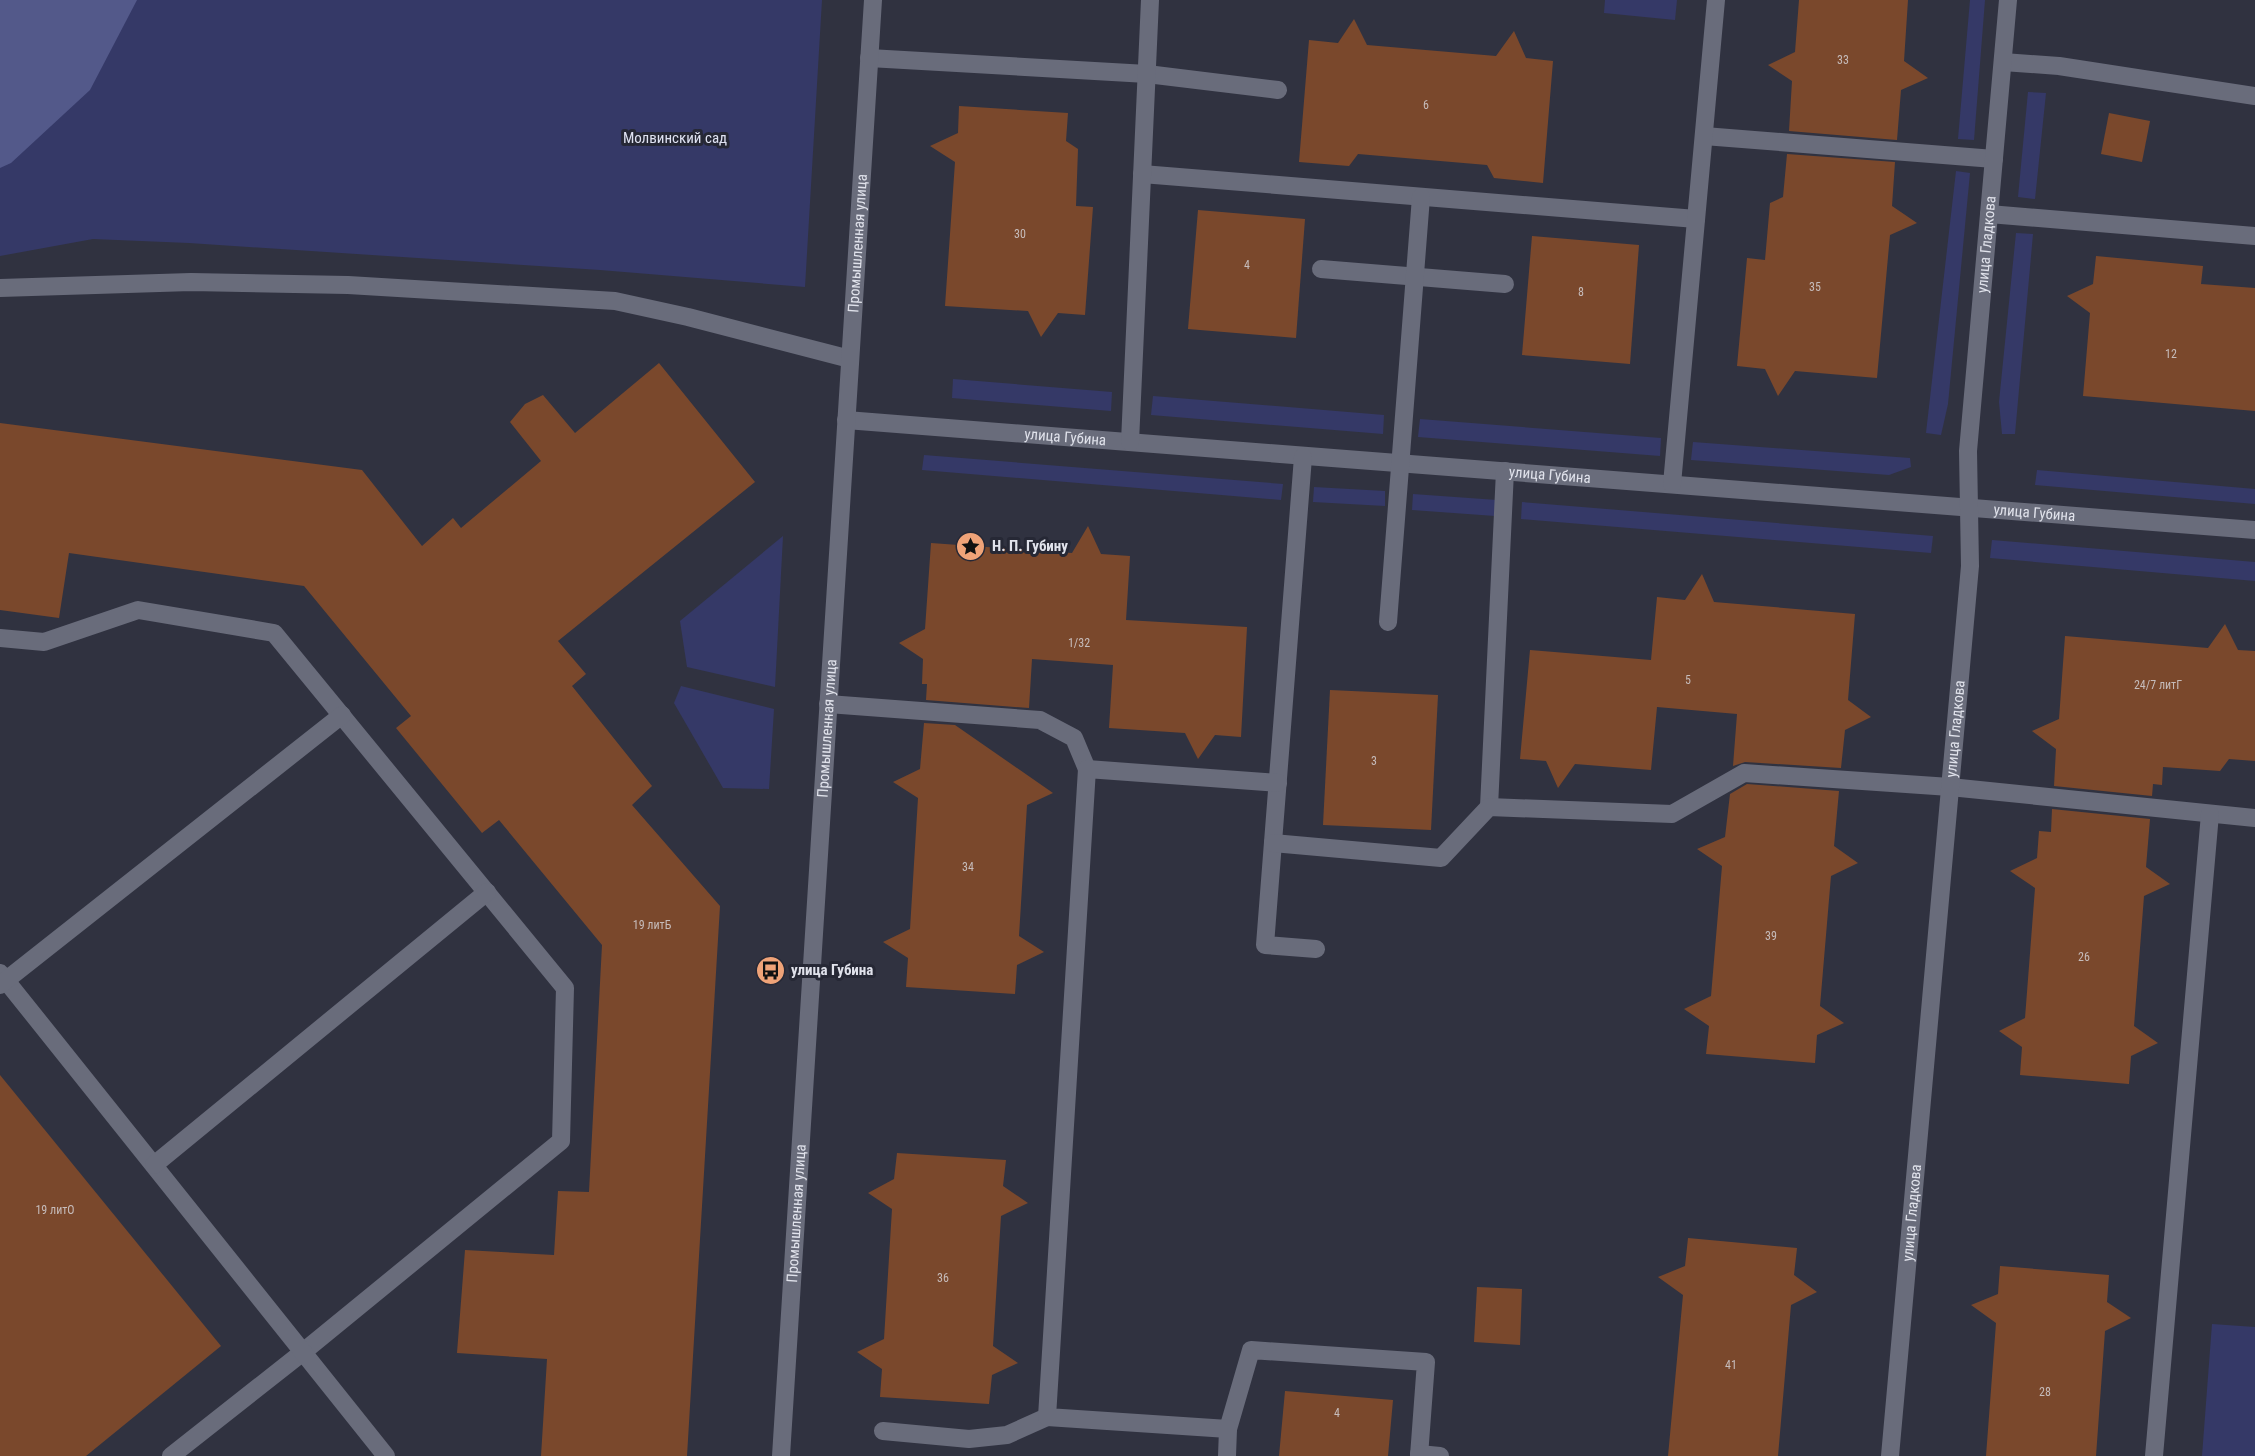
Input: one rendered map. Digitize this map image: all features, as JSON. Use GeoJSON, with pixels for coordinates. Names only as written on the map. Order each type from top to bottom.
{"type":"FeatureCollection","features":[{"type":"Feature","properties":{"kind":"street","name":"Промышленная улица"},"geometry":{"type":"LineString","coordinates":[[781,1456],[873,0]]}},
{"type":"Feature","properties":{"kind":"street"},"geometry":{"type":"LineString","coordinates":[[1130,442],[1150,0]]}},
{"type":"Feature","properties":{"kind":"street"},"geometry":{"type":"LineString","coordinates":[[1672,484],[1716,0]]}},
{"type":"Feature","properties":{"kind":"street","name":"улица Гладкова"},"geometry":{"type":"LineString","coordinates":[[1890,1456],[1970,566],[1968,452],[2008,0]]}},
{"type":"Feature","properties":{"kind":"street"},"geometry":{"type":"LineString","coordinates":[[869,58],[1147,74],[1278,90]]}},
{"type":"Feature","properties":{"kind":"street"},"geometry":{"type":"LineString","coordinates":[[2003,62],[2059,66],[2255,96]]}},
{"type":"Feature","properties":{"kind":"street"},"geometry":{"type":"LineString","coordinates":[[1704,136],[1994,159]]}},
{"type":"Feature","properties":{"kind":"street"},"geometry":{"type":"LineString","coordinates":[[1142,174],[1696,219]]}},
{"type":"Feature","properties":{"kind":"street"},"geometry":{"type":"LineString","coordinates":[[1388,622],[1421,197]]}},
{"type":"Feature","properties":{"kind":"street"},"geometry":{"type":"LineString","coordinates":[[1989,214],[2255,236]]}},
{"type":"Feature","properties":{"kind":"street"},"geometry":{"type":"LineString","coordinates":[[1321,269],[1505,284]]}},
{"type":"Feature","properties":{"kind":"street"},"geometry":{"type":"LineString","coordinates":[[0,288],[191,282],[348,285],[615,301],[850,359]]}},
{"type":"Feature","properties":{"kind":"street","name":"улица Губина"},"geometry":{"type":"LineString","coordinates":[[846,420],[2255,530]]}},
{"type":"Feature","properties":{"kind":"street"},"geometry":{"type":"LineString","coordinates":[[1303,457],[1265,945],[1316,949]]}},
{"type":"Feature","properties":{"kind":"street"},"geometry":{"type":"LineString","coordinates":[[1273,843],[1441,858],[1489,807],[1505,471]]}},
{"type":"Feature","properties":{"kind":"street"},"geometry":{"type":"LineString","coordinates":[[0,638],[44,642],[138,610],[274,633],[565,988],[561,1141],[303,1352],[171,1456]]}},
{"type":"Feature","properties":{"kind":"street"},"geometry":{"type":"LineString","coordinates":[[828,704],[1040,720],[1074,738],[1088,769],[1047,1417]]}},
{"type":"Feature","properties":{"kind":"street"},"geometry":{"type":"LineString","coordinates":[[342,715],[2,979],[386,1456]]}},
{"type":"Feature","properties":{"kind":"street"},"geometry":{"type":"LineString","coordinates":[[1088,769],[1278,783]]}},
{"type":"Feature","properties":{"kind":"street"},"geometry":{"type":"LineString","coordinates":[[1489,807],[1672,814],[1744,773],[1950,787],[2255,818]]}},
{"type":"Feature","properties":{"kind":"street"},"geometry":{"type":"LineString","coordinates":[[2154,1456],[2210,814]]}},
{"type":"Feature","properties":{"kind":"street"},"geometry":{"type":"LineString","coordinates":[[154,1165],[487,892]]}},
{"type":"Feature","properties":{"kind":"street"},"geometry":{"type":"LineString","coordinates":[[1227,1456],[1228,1429],[1251,1350],[1426,1362],[1419,1455],[1440,1456]]}},
{"type":"Feature","properties":{"kind":"street"},"geometry":{"type":"LineString","coordinates":[[883,1431],[979,1438],[1007,1435],[1047,1417],[1228,1429]]}},
{"type":"Feature","properties":{"kind":"green space","name":"Молвинский сад"},"geometry":{"type":"Polygon","coordinates":[[[0,0],[822,0],[805,287],[600,270],[189,243],[93,239],[0,256],[0,0]]]}},
{"type":"Feature","properties":{"kind":"green space"},"geometry":{"type":"Polygon","coordinates":[[[1605,0],[1677,0],[1675,20],[1604,13],[1605,0]]]}},
{"type":"Feature","properties":{"kind":"green space"},"geometry":{"type":"Polygon","coordinates":[[[1970,0],[1985,0],[1974,140],[1958,139],[1970,0]]]}},
{"type":"Feature","properties":{"kind":"green space"},"geometry":{"type":"Polygon","coordinates":[[[2028,92],[2046,93],[2035,199],[2018,197],[2028,92]]]}},
{"type":"Feature","properties":{"kind":"green space"},"geometry":{"type":"Polygon","coordinates":[[[1956,171],[1970,173],[1948,404],[1941,435],[1926,433],[1956,171]]]}},
{"type":"Feature","properties":{"kind":"green space"},"geometry":{"type":"Polygon","coordinates":[[[2016,233],[2033,234],[2015,434],[2002,434],[1999,402],[2016,233]]]}},
{"type":"Feature","properties":{"kind":"green space"},"geometry":{"type":"Polygon","coordinates":[[[953,379],[1112,392],[1111,411],[952,398],[953,379]]]}},
{"type":"Feature","properties":{"kind":"green space"},"geometry":{"type":"Polygon","coordinates":[[[1153,396],[1384,415],[1383,434],[1151,415],[1153,396]]]}},
{"type":"Feature","properties":{"kind":"green space"},"geometry":{"type":"Polygon","coordinates":[[[1420,419],[1661,438],[1660,456],[1418,437],[1420,419]]]}},
{"type":"Feature","properties":{"kind":"green space"},"geometry":{"type":"Polygon","coordinates":[[[1693,442],[1910,458],[1911,467],[1889,475],[1691,460],[1693,442]]]}},
{"type":"Feature","properties":{"kind":"green space"},"geometry":{"type":"Polygon","coordinates":[[[924,455],[1283,484],[1281,500],[922,470],[924,455]]]}},
{"type":"Feature","properties":{"kind":"green space"},"geometry":{"type":"Polygon","coordinates":[[[2037,470],[2255,489],[2255,504],[2035,485],[2037,470]]]}},
{"type":"Feature","properties":{"kind":"green space"},"geometry":{"type":"Polygon","coordinates":[[[1314,487],[1385,491],[1385,506],[1313,502],[1314,487]]]}},
{"type":"Feature","properties":{"kind":"green space"},"geometry":{"type":"Polygon","coordinates":[[[1413,494],[1497,500],[1495,516],[1412,510],[1413,494]]]}},
{"type":"Feature","properties":{"kind":"green space"},"geometry":{"type":"Polygon","coordinates":[[[1522,502],[1933,536],[1931,553],[1521,519],[1522,502]]]}},
{"type":"Feature","properties":{"kind":"green space"},"geometry":{"type":"Polygon","coordinates":[[[783,536],[775,687],[687,667],[680,621],[783,536]]]}},
{"type":"Feature","properties":{"kind":"green space"},"geometry":{"type":"Polygon","coordinates":[[[1992,540],[2255,562],[2255,581],[1990,558],[1992,540]]]}},
{"type":"Feature","properties":{"kind":"green space"},"geometry":{"type":"Polygon","coordinates":[[[681,686],[774,709],[769,789],[723,788],[674,703],[681,686]]]}},
{"type":"Feature","properties":{"kind":"green space"},"geometry":{"type":"Polygon","coordinates":[[[2212,1324],[2255,1327],[2255,1456],[2202,1456],[2212,1324]]]}},
{"type":"Feature","properties":{"kind":"shaded area"},"geometry":{"type":"Polygon","coordinates":[[[0,0],[137,0],[90,90],[11,163],[0,168],[0,0]]]}},
{"type":"Feature","properties":{"kind":"building"},"geometry":{"type":"Polygon","coordinates":[[[1799,0],[1908,0],[1904,61],[1928,78],[1901,90],[1897,140],[1789,131],[1792,81],[1768,65],[1795,52],[1799,0]]]}},
{"type":"Feature","properties":{"kind":"building"},"geometry":{"type":"Polygon","coordinates":[[[1354,19],[1367,45],[1496,56],[1514,31],[1526,58],[1553,61],[1543,183],[1494,178],[1487,165],[1358,154],[1349,166],[1299,162],[1309,40],[1338,43],[1354,19]]]}},
{"type":"Feature","properties":{"kind":"building"},"geometry":{"type":"Polygon","coordinates":[[[959,106],[1068,113],[1066,141],[1078,149],[1076,206],[1093,207],[1085,315],[1058,313],[1041,337],[1028,311],[945,306],[955,162],[930,146],[958,133],[959,106]]]}},
{"type":"Feature","properties":{"kind":"building"},"geometry":{"type":"Polygon","coordinates":[[[2109,113],[2150,121],[2142,162],[2101,154],[2109,113]]]}},
{"type":"Feature","properties":{"kind":"building"},"geometry":{"type":"Polygon","coordinates":[[[1787,154],[1895,162],[1892,206],[1917,223],[1890,235],[1877,378],[1795,371],[1778,396],[1765,369],[1737,366],[1747,258],[1765,260],[1770,203],[1783,197],[1787,154]]]}},
{"type":"Feature","properties":{"kind":"building"},"geometry":{"type":"Polygon","coordinates":[[[1198,210],[1305,219],[1296,338],[1188,329],[1198,210]]]}},
{"type":"Feature","properties":{"kind":"building"},"geometry":{"type":"Polygon","coordinates":[[[1532,236],[1639,245],[1630,364],[1522,355],[1532,236]]]}},
{"type":"Feature","properties":{"kind":"building"},"geometry":{"type":"Polygon","coordinates":[[[2096,256],[2203,266],[2201,284],[2255,288],[2255,411],[2083,396],[2090,313],[2067,296],[2093,284],[2096,256]]]}},
{"type":"Feature","properties":{"kind":"building"},"geometry":{"type":"Polygon","coordinates":[[[659,363],[755,482],[558,641],[586,674],[572,686],[652,786],[632,805],[720,906],[687,1456],[541,1456],[547,1359],[457,1353],[465,1250],[554,1255],[558,1191],[589,1192],[602,945],[499,820],[482,833],[396,728],[411,716],[304,586],[69,553],[59,618],[0,610],[0,423],[362,470],[422,546],[453,518],[461,528],[541,461],[510,422],[525,404],[543,395],[575,433],[659,363]]]}},
{"type":"Feature","properties":{"kind":"building"},"geometry":{"type":"Polygon","coordinates":[[[1088,526],[1101,554],[1130,556],[1126,620],[1247,627],[1241,737],[1215,735],[1198,759],[1185,733],[1109,728],[1113,665],[1032,659],[1029,708],[926,700],[927,684],[922,684],[923,659],[899,643],[925,629],[931,543],[1072,553],[1088,526]]]}},
{"type":"Feature","properties":{"kind":"building"},"geometry":{"type":"Polygon","coordinates":[[[1702,574],[1714,602],[1855,614],[1848,700],[1871,717],[1845,730],[1841,768],[1745,762],[1733,766],[1737,714],[1657,707],[1651,770],[1575,764],[1558,788],[1546,761],[1520,759],[1530,650],[1651,660],[1657,597],[1685,600],[1702,574]]]}},
{"type":"Feature","properties":{"kind":"building"},"geometry":{"type":"Polygon","coordinates":[[[2225,624],[2238,650],[2255,651],[2255,761],[2229,759],[2220,771],[2163,767],[2162,785],[2153,784],[2152,796],[2054,786],[2056,749],[2032,731],[2059,719],[2065,636],[2208,648],[2225,624]]]}},
{"type":"Feature","properties":{"kind":"building"},"geometry":{"type":"Polygon","coordinates":[[[1330,690],[1438,695],[1431,830],[1323,825],[1330,690]]]}},
{"type":"Feature","properties":{"kind":"building"},"geometry":{"type":"Polygon","coordinates":[[[924,723],[955,725],[1053,793],[1027,805],[1019,936],[1044,952],[1017,965],[1015,994],[906,987],[908,958],[883,942],[910,929],[918,798],[893,782],[920,769],[924,723]]]}},
{"type":"Feature","properties":{"kind":"building"},"geometry":{"type":"Polygon","coordinates":[[[1747,784],[1839,791],[1834,846],[1858,863],[1831,876],[1820,1006],[1844,1023],[1817,1035],[1815,1063],[1706,1054],[1709,1026],[1684,1009],[1711,996],[1722,866],[1697,849],[1725,837],[1730,794],[1747,784]]]}},
{"type":"Feature","properties":{"kind":"building"},"geometry":{"type":"Polygon","coordinates":[[[2052,809],[2150,819],[2146,867],[2170,884],[2144,896],[2134,1026],[2158,1043],[2131,1056],[2129,1084],[2020,1075],[2022,1047],[1999,1031],[2025,1018],[2035,888],[2010,871],[2037,858],[2039,831],[2051,832],[2052,809]]]}},
{"type":"Feature","properties":{"kind":"building"},"geometry":{"type":"Polygon","coordinates":[[[0,1075],[221,1346],[86,1456],[0,1456],[0,1075]]]}},
{"type":"Feature","properties":{"kind":"building"},"geometry":{"type":"Polygon","coordinates":[[[897,1153],[1006,1160],[1003,1186],[1028,1203],[1001,1216],[993,1346],[1018,1363],[992,1375],[989,1404],[880,1397],[882,1369],[857,1352],[884,1339],[892,1209],[868,1193],[894,1179],[897,1153]]]}},
{"type":"Feature","properties":{"kind":"building"},"geometry":{"type":"Polygon","coordinates":[[[1688,1238],[1797,1248],[1794,1275],[1817,1292],[1791,1305],[1778,1456],[1668,1456],[1683,1295],[1658,1277],[1685,1266],[1688,1238]]]}},
{"type":"Feature","properties":{"kind":"building"},"geometry":{"type":"Polygon","coordinates":[[[2000,1266],[2109,1275],[2107,1302],[2131,1318],[2105,1331],[2096,1456],[1986,1456],[1996,1323],[1971,1305],[1998,1294],[2000,1266]]]}},
{"type":"Feature","properties":{"kind":"building"},"geometry":{"type":"Polygon","coordinates":[[[1477,1287],[1522,1289],[1520,1345],[1474,1342],[1477,1287]]]}},
{"type":"Feature","properties":{"kind":"building"},"geometry":{"type":"Polygon","coordinates":[[[1285,1391],[1393,1400],[1388,1456],[1279,1456],[1285,1391]]]}},
{"type":"Feature","properties":{"kind":"place","name":"Н. П. Губину"},"geometry":{"type":"Point","coordinates":[971,546]}},
{"type":"Feature","properties":{"kind":"place","name":"улица Губина"},"geometry":{"type":"Point","coordinates":[770,970]}}]}
